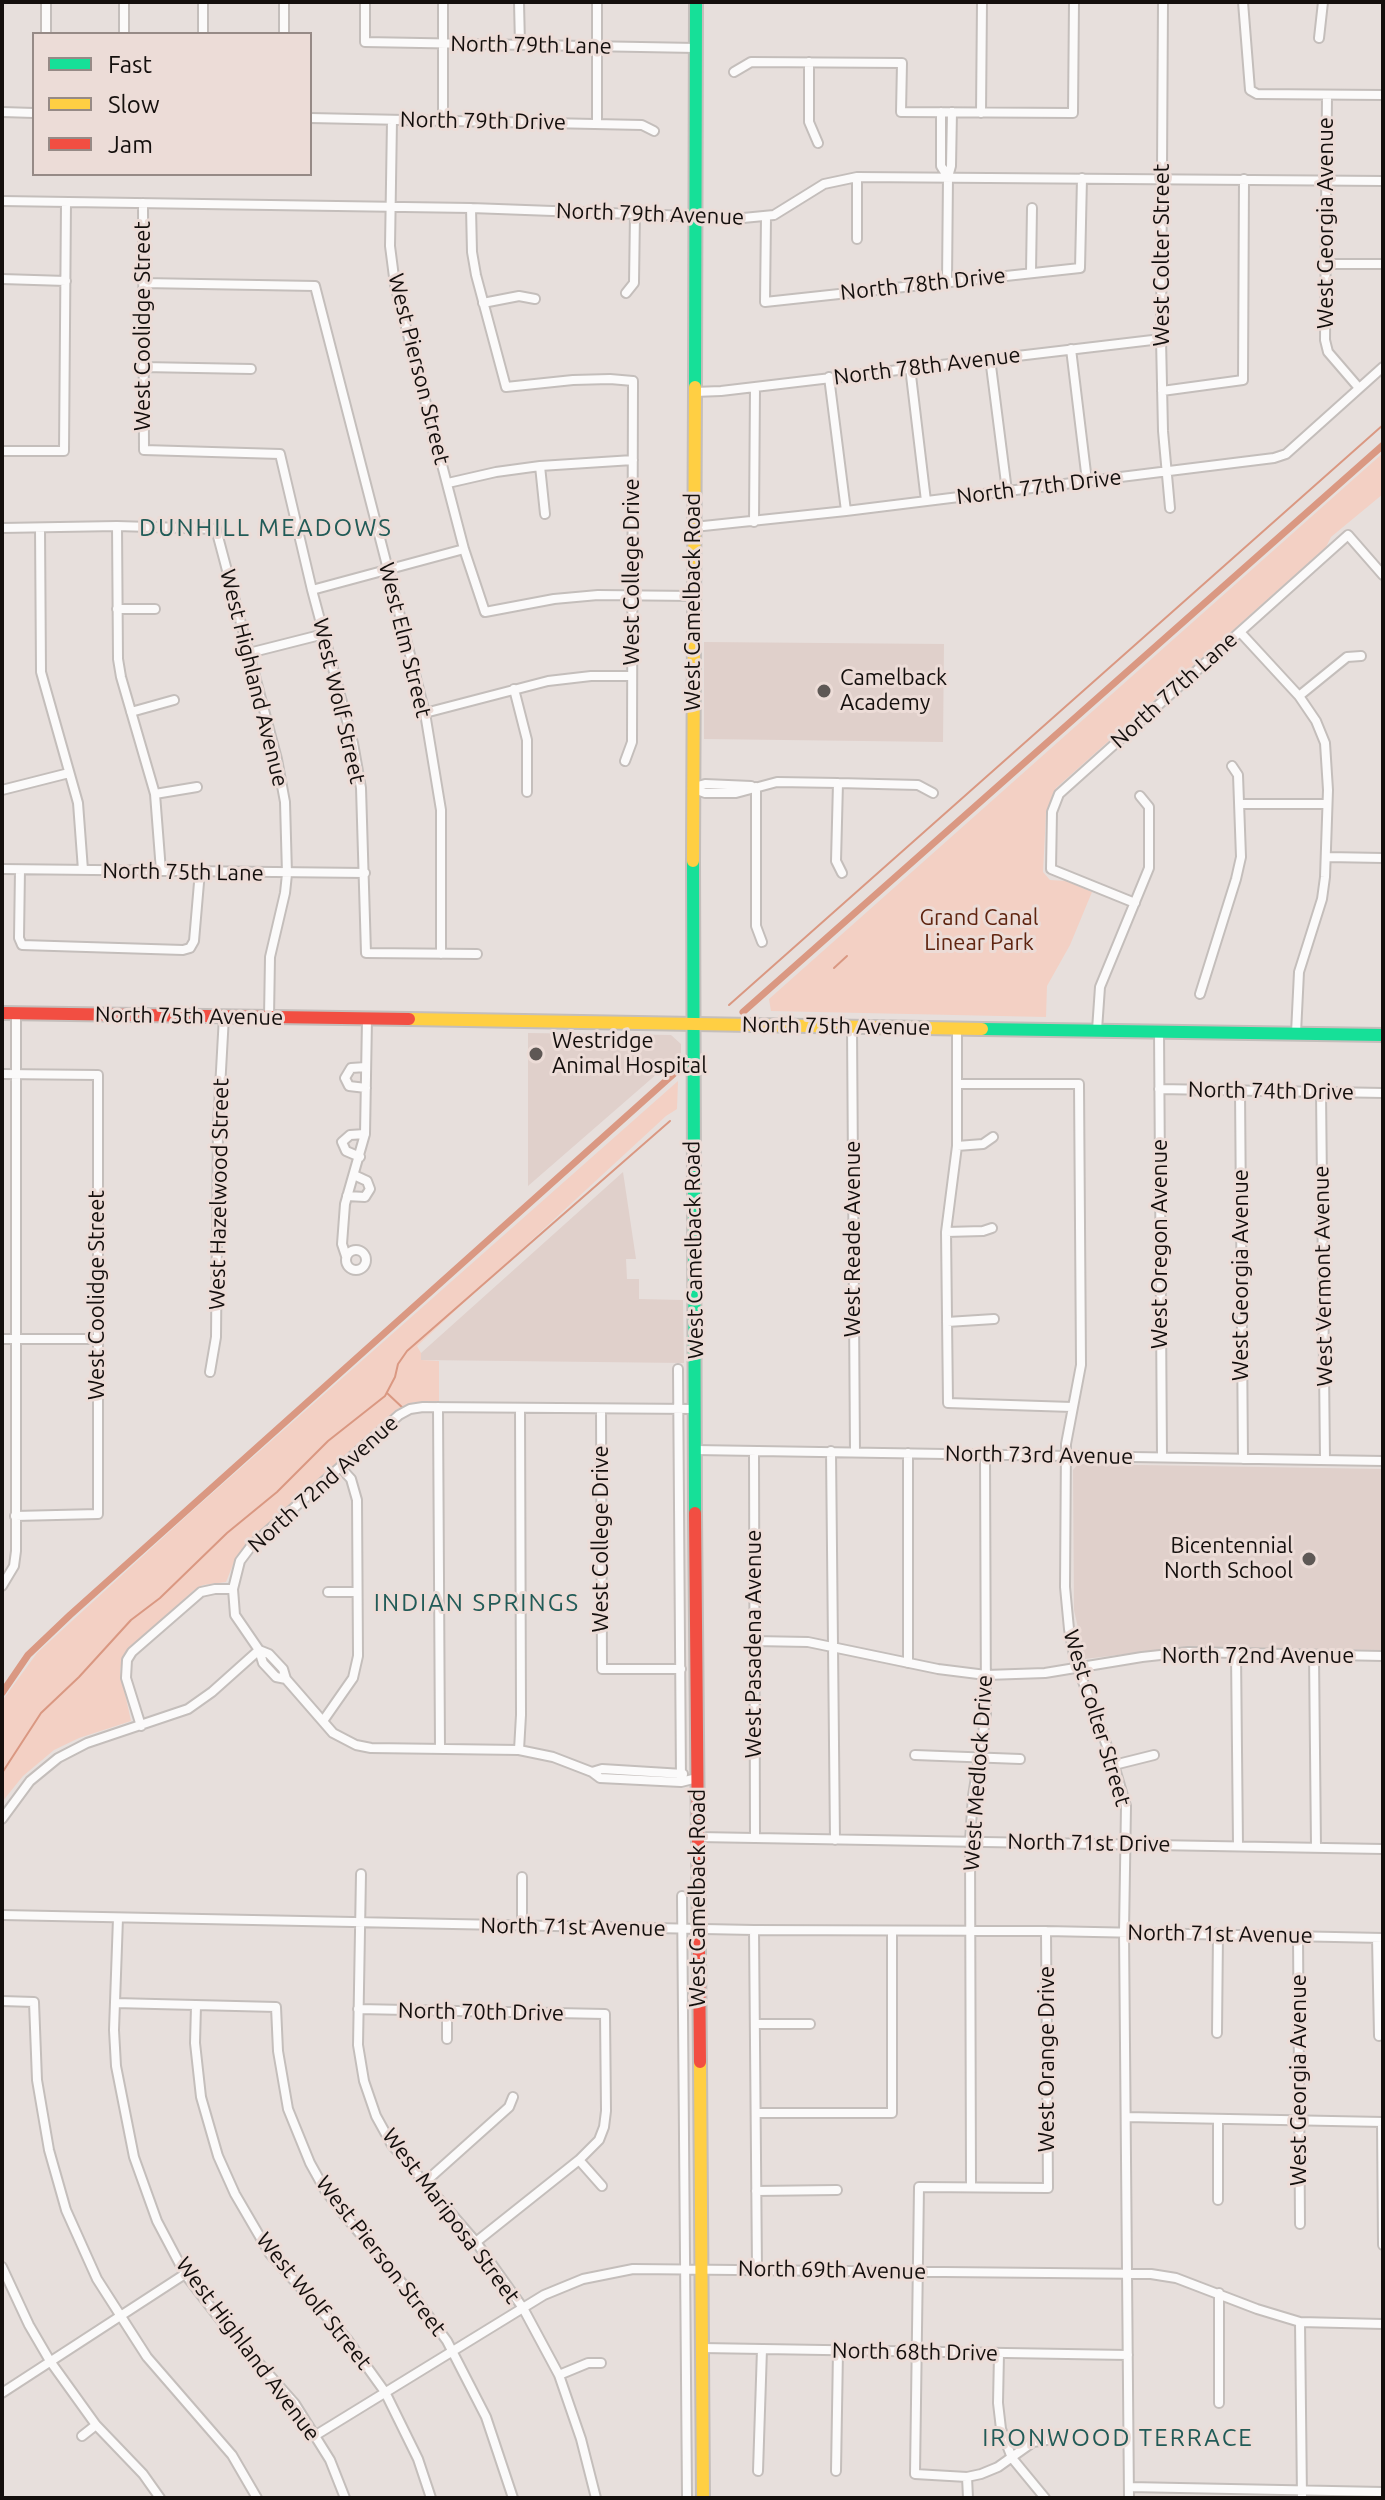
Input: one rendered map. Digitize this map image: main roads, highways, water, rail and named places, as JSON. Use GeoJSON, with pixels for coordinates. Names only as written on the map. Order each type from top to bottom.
{"type":"FeatureCollection","features":[{"type":"Feature","properties":{"kind":"main road","name":"West Camelback Road"},"geometry":{"type":"LineString","coordinates":[[696,2],[692,1024],[703,2498]]}},
{"type":"Feature","properties":{"kind":"main road","name":"North 75th Avenue"},"geometry":{"type":"LineString","coordinates":[[2,1013],[1383,1035]]}},
{"type":"Feature","properties":{"kind":"waterway"},"geometry":{"type":"LineString","coordinates":[[729,1005],[1383,425]]}},
{"type":"Feature","properties":{"kind":"waterway"},"geometry":{"type":"LineString","coordinates":[[743,1012],[1383,445]]}},
{"type":"Feature","properties":{"kind":"waterway"},"geometry":{"type":"LineString","coordinates":[[834,968],[847,956]]}},
{"type":"Feature","properties":{"kind":"waterway"},"geometry":{"type":"LineString","coordinates":[[2,1693],[28,1655],[70,1615],[678,1070]]}},
{"type":"Feature","properties":{"kind":"waterway"},"geometry":{"type":"LineString","coordinates":[[2,1773],[41,1713],[131,1620],[160,1598],[227,1533],[277,1492],[328,1441],[385,1396],[407,1351],[670,1121]]}},
{"type":"Feature","properties":{"kind":"waterway"},"geometry":{"type":"LineString","coordinates":[[387,1393],[405,1410]]}},
{"type":"Feature","properties":{"kind":"place","name":"Camelback Academy"},"geometry":{"type":"Point","coordinates":[824,691]}},
{"type":"Feature","properties":{"kind":"place","name":"Westridge Animal Hospital"},"geometry":{"type":"Point","coordinates":[536,1054]}},
{"type":"Feature","properties":{"kind":"place","name":"Bicentennial North School"},"geometry":{"type":"Point","coordinates":[1309,1559]}},
{"type":"Feature","properties":{"kind":"district","name":"DUNHILL MEADOWS"},"geometry":{"type":"Point","coordinates":[266,528]}},
{"type":"Feature","properties":{"kind":"district","name":"INDIAN SPRINGS"},"geometry":{"type":"Point","coordinates":[477,1603]}},
{"type":"Feature","properties":{"kind":"district","name":"IRONWOOD TERRACE"},"geometry":{"type":"Point","coordinates":[1118,2438]}},
{"type":"Feature","properties":{"kind":"park label","name":"Grand Canal Linear Park"},"geometry":{"type":"Point","coordinates":[979,930]}}]}
